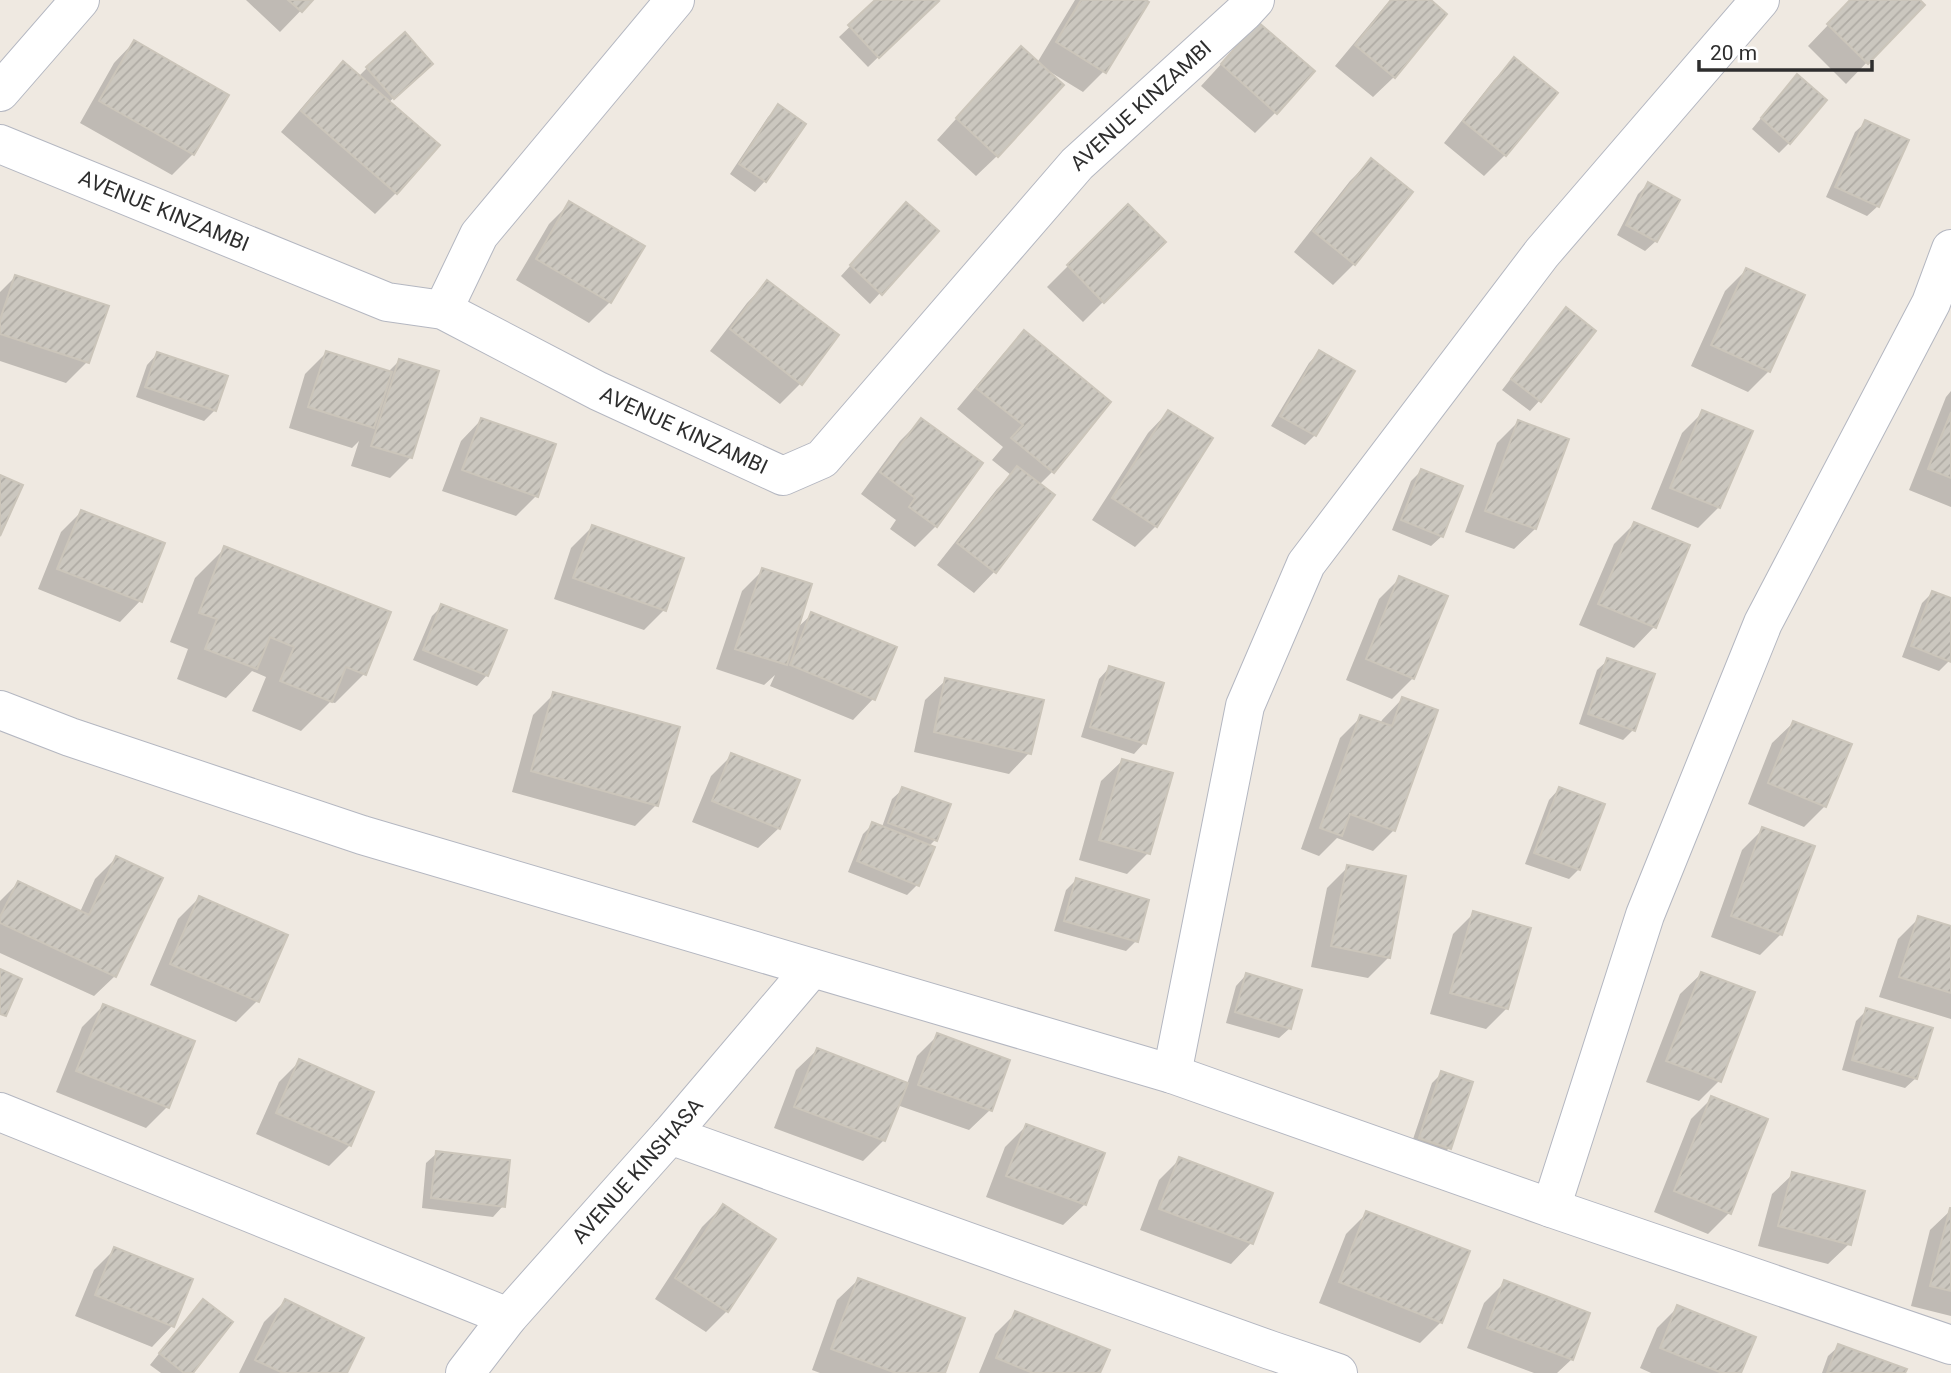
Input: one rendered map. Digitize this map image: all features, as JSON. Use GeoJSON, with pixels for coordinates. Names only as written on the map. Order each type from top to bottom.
{"type":"FeatureCollection","features":[{"type":"Feature","properties":{"kind":"street"},"geometry":{"type":"LineString","coordinates":[[0,92],[79,0]]}},
{"type":"Feature","properties":{"kind":"street"},"geometry":{"type":"LineString","coordinates":[[443,310],[479,235],[675,0]]}},
{"type":"Feature","properties":{"kind":"street","name":"AVENUE KINZAMBI"},"geometry":{"type":"LineString","coordinates":[[0,145],[387,302],[443,310],[598,391],[783,476],[822,460],[1077,163],[1255,0]]}},
{"type":"Feature","properties":{"kind":"street"},"geometry":{"type":"LineString","coordinates":[[1172,1074],[1245,706],[1306,564],[1542,253],[1760,0]]}},
{"type":"Feature","properties":{"kind":"street"},"geometry":{"type":"LineString","coordinates":[[1551,1208],[1645,915],[1763,622],[1941,308],[1951,249]]}},
{"type":"Feature","properties":{"kind":"street"},"geometry":{"type":"LineString","coordinates":[[0,710],[82,741],[362,835],[1172,1074],[1951,1345]]}},
{"type":"Feature","properties":{"kind":"street","name":"AVENUE KINSHASA"},"geometry":{"type":"LineString","coordinates":[[465,1373],[508,1317],[670,1135],[812,968]]}},
{"type":"Feature","properties":{"kind":"street"},"geometry":{"type":"LineString","coordinates":[[0,1112],[508,1317]]}},
{"type":"Feature","properties":{"kind":"street"},"geometry":{"type":"LineString","coordinates":[[670,1135],[1338,1373]]}},
{"type":"Feature","properties":{"kind":"building"},"geometry":{"type":"Polygon","coordinates":[[[288,0],[313,0],[302,12],[288,0]]]}},
{"type":"Feature","properties":{"kind":"building"},"geometry":{"type":"Polygon","coordinates":[[[875,0],[939,1],[879,58],[848,25],[875,0]]]}},
{"type":"Feature","properties":{"kind":"building"},"geometry":{"type":"Polygon","coordinates":[[[1081,0],[1149,2],[1106,73],[1056,42],[1081,0]]]}},
{"type":"Feature","properties":{"kind":"building"},"geometry":{"type":"Polygon","coordinates":[[[1391,0],[1431,0],[1447,14],[1395,78],[1355,45],[1391,0]]]}},
{"type":"Feature","properties":{"kind":"building"},"geometry":{"type":"Polygon","coordinates":[[[1850,0],[1920,0],[1925,5],[1868,64],[1827,24],[1850,0]]]}},
{"type":"Feature","properties":{"kind":"building"},"geometry":{"type":"Polygon","coordinates":[[[1258,22],[1315,71],[1277,114],[1221,64],[1258,22]]]}},
{"type":"Feature","properties":{"kind":"building"},"geometry":{"type":"Polygon","coordinates":[[[405,32],[433,64],[394,99],[366,67],[405,32]]]}},
{"type":"Feature","properties":{"kind":"building"},"geometry":{"type":"Polygon","coordinates":[[[134,40],[229,95],[194,155],[99,101],[134,40]]]}},
{"type":"Feature","properties":{"kind":"building"},"geometry":{"type":"Polygon","coordinates":[[[1021,46],[1064,85],[998,157],[956,118],[1021,46]]]}},
{"type":"Feature","properties":{"kind":"building"},"geometry":{"type":"Polygon","coordinates":[[[1514,57],[1558,93],[1506,156],[1463,121],[1514,57]]]}},
{"type":"Feature","properties":{"kind":"building"},"geometry":{"type":"Polygon","coordinates":[[[343,61],[440,145],[397,194],[301,111],[343,61]]]}},
{"type":"Feature","properties":{"kind":"building"},"geometry":{"type":"Polygon","coordinates":[[[1797,74],[1827,100],[1790,144],[1761,118],[1797,74]]]}},
{"type":"Feature","properties":{"kind":"building"},"geometry":{"type":"Polygon","coordinates":[[[778,104],[806,124],[766,182],[739,164],[778,104]]]}},
{"type":"Feature","properties":{"kind":"building"},"geometry":{"type":"Polygon","coordinates":[[[1865,120],[1909,140],[1879,207],[1835,187],[1865,120]]]}},
{"type":"Feature","properties":{"kind":"building"},"geometry":{"type":"Polygon","coordinates":[[[1371,158],[1413,192],[1355,265],[1313,231],[1371,158]]]}},
{"type":"Feature","properties":{"kind":"building"},"geometry":{"type":"Polygon","coordinates":[[[1648,182],[1680,200],[1657,242],[1626,225],[1648,182]]]}},
{"type":"Feature","properties":{"kind":"building"},"geometry":{"type":"Polygon","coordinates":[[[569,201],[645,246],[611,303],[536,259],[569,201]]]}},
{"type":"Feature","properties":{"kind":"building"},"geometry":{"type":"Polygon","coordinates":[[[906,202],[939,231],[882,295],[850,265],[906,202]]]}},
{"type":"Feature","properties":{"kind":"building"},"geometry":{"type":"Polygon","coordinates":[[[1128,204],[1166,242],[1104,303],[1067,265],[1128,204]]]}},
{"type":"Feature","properties":{"kind":"building"},"geometry":{"type":"Polygon","coordinates":[[[1746,268],[1805,295],[1770,372],[1711,345],[1746,268]]]}},
{"type":"Feature","properties":{"kind":"building"},"geometry":{"type":"Polygon","coordinates":[[[15,275],[109,306],[89,363],[0,334],[0,320],[15,275]]]}},
{"type":"Feature","properties":{"kind":"building"},"geometry":{"type":"Polygon","coordinates":[[[767,280],[839,335],[802,385],[730,329],[767,280]]]}},
{"type":"Feature","properties":{"kind":"building"},"geometry":{"type":"Polygon","coordinates":[[[1566,307],[1596,331],[1541,402],[1511,379],[1566,307]]]}},
{"type":"Feature","properties":{"kind":"building"},"geometry":{"type":"Polygon","coordinates":[[[1024,330],[1111,402],[1054,473],[1011,438],[1023,425],[976,388],[1024,330]]]}},
{"type":"Feature","properties":{"kind":"building"},"geometry":{"type":"Polygon","coordinates":[[[1319,350],[1355,371],[1316,436],[1280,416],[1319,350]]]}},
{"type":"Feature","properties":{"kind":"building"},"geometry":{"type":"Polygon","coordinates":[[[326,351],[392,372],[374,428],[308,407],[326,351]]]}},
{"type":"Feature","properties":{"kind":"building"},"geometry":{"type":"Polygon","coordinates":[[[157,352],[228,376],[216,411],[145,387],[157,352]]]}},
{"type":"Feature","properties":{"kind":"building"},"geometry":{"type":"Polygon","coordinates":[[[399,359],[439,371],[412,458],[371,446],[399,359]]]}},
{"type":"Feature","properties":{"kind":"building"},"geometry":{"type":"Polygon","coordinates":[[[1168,410],[1213,438],[1157,527],[1112,498],[1168,410]]]}},
{"type":"Feature","properties":{"kind":"building"},"geometry":{"type":"Polygon","coordinates":[[[1702,410],[1753,431],[1720,508],[1670,488],[1702,410]]]}},
{"type":"Feature","properties":{"kind":"building"},"geometry":{"type":"Polygon","coordinates":[[[1951,412],[1951,478],[1928,469],[1951,412]]]}},
{"type":"Feature","properties":{"kind":"building"},"geometry":{"type":"Polygon","coordinates":[[[481,418],[556,444],[538,497],[462,470],[481,418]]]}},
{"type":"Feature","properties":{"kind":"building"},"geometry":{"type":"Polygon","coordinates":[[[921,418],[983,463],[937,527],[909,507],[915,498],[880,472],[921,418]]]}},
{"type":"Feature","properties":{"kind":"building"},"geometry":{"type":"Polygon","coordinates":[[[1518,420],[1569,439],[1536,529],[1485,511],[1518,420]]]}},
{"type":"Feature","properties":{"kind":"building"},"geometry":{"type":"Polygon","coordinates":[[[1017,466],[1055,495],[996,573],[957,543],[1017,466]]]}},
{"type":"Feature","properties":{"kind":"building"},"geometry":{"type":"Polygon","coordinates":[[[1421,469],[1463,486],[1443,537],[1401,520],[1421,469]]]}},
{"type":"Feature","properties":{"kind":"building"},"geometry":{"type":"Polygon","coordinates":[[[0,475],[23,485],[0,536],[0,475]]]}},
{"type":"Feature","properties":{"kind":"building"},"geometry":{"type":"Polygon","coordinates":[[[81,510],[165,543],[142,602],[57,569],[81,510]]]}},
{"type":"Feature","properties":{"kind":"building"},"geometry":{"type":"Polygon","coordinates":[[[1634,522],[1690,545],[1656,628],[1598,604],[1634,522]]]}},
{"type":"Feature","properties":{"kind":"building"},"geometry":{"type":"Polygon","coordinates":[[[592,525],[684,558],[666,611],[573,578],[592,525]]]}},
{"type":"Feature","properties":{"kind":"building"},"geometry":{"type":"Polygon","coordinates":[[[224,546],[391,612],[366,675],[346,667],[332,702],[280,681],[294,647],[270,637],[257,669],[205,649],[217,619],[199,613],[224,546]]]}},
{"type":"Feature","properties":{"kind":"building"},"geometry":{"type":"Polygon","coordinates":[[[762,568],[812,584],[787,665],[735,649],[762,568]]]}},
{"type":"Feature","properties":{"kind":"building"},"geometry":{"type":"Polygon","coordinates":[[[1399,576],[1448,596],[1414,679],[1366,659],[1399,576]]]}},
{"type":"Feature","properties":{"kind":"building"},"geometry":{"type":"Polygon","coordinates":[[[1932,591],[1951,598],[1951,662],[1911,646],[1932,591]]]}},
{"type":"Feature","properties":{"kind":"building"},"geometry":{"type":"Polygon","coordinates":[[[441,604],[507,630],[488,676],[423,650],[441,604]]]}},
{"type":"Feature","properties":{"kind":"building"},"geometry":{"type":"Polygon","coordinates":[[[811,612],[897,647],[875,700],[790,665],[811,612]]]}},
{"type":"Feature","properties":{"kind":"building"},"geometry":{"type":"Polygon","coordinates":[[[1607,658],[1655,674],[1635,731],[1588,714],[1607,658]]]}},
{"type":"Feature","properties":{"kind":"building"},"geometry":{"type":"Polygon","coordinates":[[[1109,666],[1164,683],[1146,744],[1090,727],[1109,666]]]}},
{"type":"Feature","properties":{"kind":"building"},"geometry":{"type":"Polygon","coordinates":[[[945,678],[1044,700],[1031,754],[934,732],[945,678]]]}},
{"type":"Feature","properties":{"kind":"building"},"geometry":{"type":"Polygon","coordinates":[[[553,692],[680,727],[658,806],[531,771],[553,692]]]}},
{"type":"Feature","properties":{"kind":"building"},"geometry":{"type":"Polygon","coordinates":[[[1402,697],[1438,710],[1395,831],[1350,814],[1342,836],[1320,828],[1360,715],[1392,726],[1402,697]]]}},
{"type":"Feature","properties":{"kind":"building"},"geometry":{"type":"Polygon","coordinates":[[[1793,721],[1852,744],[1826,807],[1768,783],[1793,721]]]}},
{"type":"Feature","properties":{"kind":"building"},"geometry":{"type":"Polygon","coordinates":[[[731,753],[800,780],[780,829],[712,801],[731,753]]]}},
{"type":"Feature","properties":{"kind":"building"},"geometry":{"type":"Polygon","coordinates":[[[1122,759],[1173,773],[1150,854],[1099,840],[1122,759]]]}},
{"type":"Feature","properties":{"kind":"building"},"geometry":{"type":"Polygon","coordinates":[[[902,787],[951,804],[937,841],[888,823],[902,787]]]}},
{"type":"Feature","properties":{"kind":"building"},"geometry":{"type":"Polygon","coordinates":[[[1559,787],[1605,804],[1580,870],[1534,853],[1559,787]]]}},
{"type":"Feature","properties":{"kind":"building"},"geometry":{"type":"Polygon","coordinates":[[[872,822],[935,847],[919,886],[857,861],[872,822]]]}},
{"type":"Feature","properties":{"kind":"building"},"geometry":{"type":"Polygon","coordinates":[[[1762,827],[1815,846],[1782,935],[1731,916],[1762,827]]]}},
{"type":"Feature","properties":{"kind":"building"},"geometry":{"type":"Polygon","coordinates":[[[116,856],[163,878],[116,977],[0,923],[0,917],[18,881],[89,915],[116,856]]]}},
{"type":"Feature","properties":{"kind":"building"},"geometry":{"type":"Polygon","coordinates":[[[1347,865],[1406,876],[1390,958],[1331,946],[1347,865]]]}},
{"type":"Feature","properties":{"kind":"building"},"geometry":{"type":"Polygon","coordinates":[[[1076,878],[1149,900],[1138,942],[1064,921],[1076,878]]]}},
{"type":"Feature","properties":{"kind":"building"},"geometry":{"type":"Polygon","coordinates":[[[199,896],[288,935],[259,1002],[170,964],[199,896]]]}},
{"type":"Feature","properties":{"kind":"building"},"geometry":{"type":"Polygon","coordinates":[[[1473,911],[1531,928],[1508,1009],[1450,993],[1473,911]]]}},
{"type":"Feature","properties":{"kind":"building"},"geometry":{"type":"Polygon","coordinates":[[[1918,916],[1951,926],[1951,993],[1899,977],[1918,916]]]}},
{"type":"Feature","properties":{"kind":"building"},"geometry":{"type":"Polygon","coordinates":[[[0,969],[22,979],[6,1016],[0,1014],[0,969]]]}},
{"type":"Feature","properties":{"kind":"building"},"geometry":{"type":"Polygon","coordinates":[[[1701,972],[1755,992],[1721,1082],[1666,1061],[1701,972]]]}},
{"type":"Feature","properties":{"kind":"building"},"geometry":{"type":"Polygon","coordinates":[[[1246,973],[1302,990],[1291,1029],[1235,1012],[1246,973]]]}},
{"type":"Feature","properties":{"kind":"building"},"geometry":{"type":"Polygon","coordinates":[[[103,1004],[195,1041],[169,1108],[76,1071],[103,1004]]]}},
{"type":"Feature","properties":{"kind":"building"},"geometry":{"type":"Polygon","coordinates":[[[1866,1008],[1933,1028],[1917,1079],[1852,1060],[1866,1008]]]}},
{"type":"Feature","properties":{"kind":"building"},"geometry":{"type":"Polygon","coordinates":[[[937,1033],[1010,1060],[992,1111],[918,1085],[937,1033]]]}},
{"type":"Feature","properties":{"kind":"building"},"geometry":{"type":"Polygon","coordinates":[[[817,1048],[908,1083],[885,1141],[794,1107],[817,1048]]]}},
{"type":"Feature","properties":{"kind":"building"},"geometry":{"type":"Polygon","coordinates":[[[299,1059],[374,1092],[351,1146],[276,1113],[299,1059]]]}},
{"type":"Feature","properties":{"kind":"building"},"geometry":{"type":"Polygon","coordinates":[[[1441,1071],[1473,1082],[1451,1149],[1419,1138],[1441,1071]]]}},
{"type":"Feature","properties":{"kind":"building"},"geometry":{"type":"Polygon","coordinates":[[[1711,1096],[1768,1119],[1731,1214],[1674,1191],[1711,1096]]]}},
{"type":"Feature","properties":{"kind":"building"},"geometry":{"type":"Polygon","coordinates":[[[1026,1124],[1105,1153],[1086,1205],[1006,1176],[1026,1124]]]}},
{"type":"Feature","properties":{"kind":"building"},"geometry":{"type":"Polygon","coordinates":[[[436,1151],[510,1160],[505,1207],[431,1198],[436,1151]]]}},
{"type":"Feature","properties":{"kind":"building"},"geometry":{"type":"Polygon","coordinates":[[[1179,1157],[1273,1193],[1253,1244],[1159,1209],[1179,1157]]]}},
{"type":"Feature","properties":{"kind":"building"},"geometry":{"type":"Polygon","coordinates":[[[1792,1172],[1865,1191],[1851,1245],[1778,1226],[1792,1172]]]}},
{"type":"Feature","properties":{"kind":"building"},"geometry":{"type":"Polygon","coordinates":[[[723,1204],[776,1239],[728,1312],[675,1278],[723,1204]]]}},
{"type":"Feature","properties":{"kind":"building"},"geometry":{"type":"Polygon","coordinates":[[[1951,1208],[1951,1291],[1930,1286],[1951,1208]]]}},
{"type":"Feature","properties":{"kind":"building"},"geometry":{"type":"Polygon","coordinates":[[[1366,1211],[1470,1251],[1442,1323],[1339,1282],[1366,1211]]]}},
{"type":"Feature","properties":{"kind":"building"},"geometry":{"type":"Polygon","coordinates":[[[114,1247],[193,1279],[174,1327],[95,1295],[114,1247]]]}},
{"type":"Feature","properties":{"kind":"building"},"geometry":{"type":"Polygon","coordinates":[[[858,1278],[965,1318],[945,1373],[896,1373],[831,1349],[858,1278]]]}},
{"type":"Feature","properties":{"kind":"building"},"geometry":{"type":"Polygon","coordinates":[[[1504,1280],[1590,1313],[1573,1360],[1487,1328],[1504,1280]]]}},
{"type":"Feature","properties":{"kind":"building"},"geometry":{"type":"Polygon","coordinates":[[[203,1299],[233,1322],[193,1373],[184,1373],[159,1353],[203,1299]]]}},
{"type":"Feature","properties":{"kind":"building"},"geometry":{"type":"Polygon","coordinates":[[[285,1299],[364,1338],[347,1373],[283,1373],[255,1360],[285,1299]]]}},
{"type":"Feature","properties":{"kind":"building"},"geometry":{"type":"Polygon","coordinates":[[[1677,1305],[1756,1337],[1741,1373],[1722,1373],[1660,1348],[1677,1305]]]}},
{"type":"Feature","properties":{"kind":"building"},"geometry":{"type":"Polygon","coordinates":[[[1015,1311],[1110,1350],[1100,1373],[1033,1373],[996,1358],[1015,1311]]]}},
{"type":"Feature","properties":{"kind":"building"},"geometry":{"type":"Polygon","coordinates":[[[1838,1344],[1907,1369],[1905,1373],[1827,1373],[1838,1344]]]}}]}
